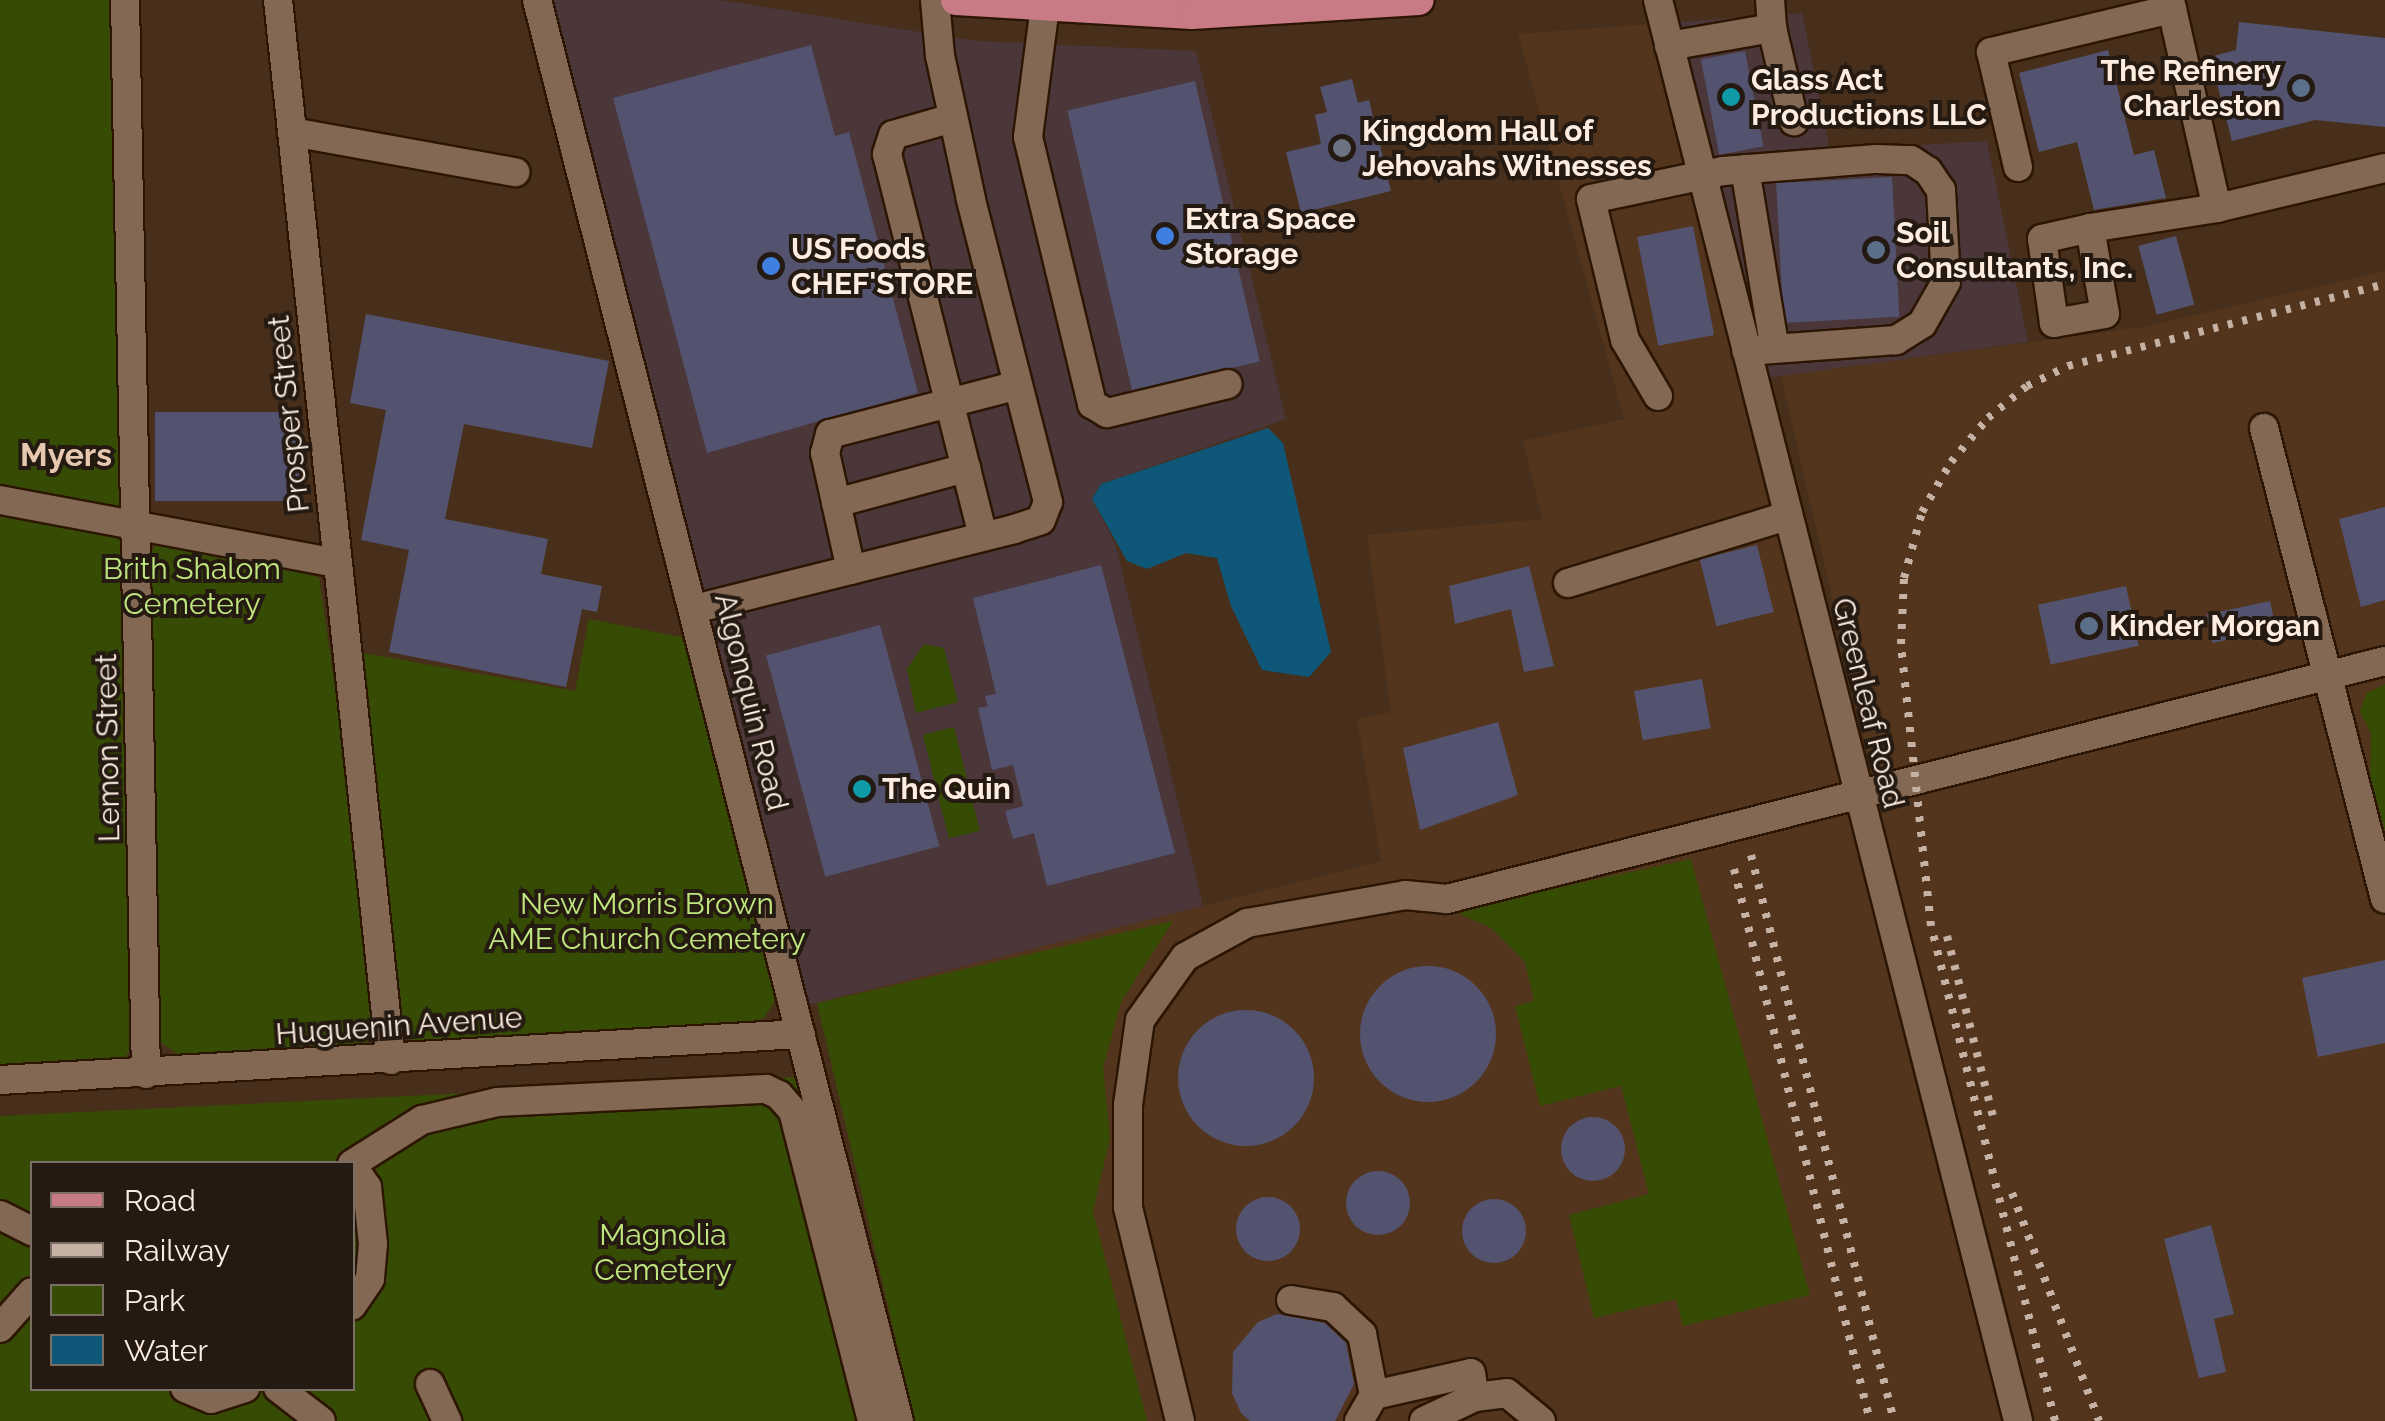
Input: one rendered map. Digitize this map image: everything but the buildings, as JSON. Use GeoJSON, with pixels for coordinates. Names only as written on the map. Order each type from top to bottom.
{"type":"FeatureCollection","features":[{"type":"Feature","properties":{"kind":"main road"},"geometry":{"type":"LineString","coordinates":[[956,0],[1192,14],[1420,0]]}},
{"type":"Feature","properties":{"kind":"street","name":"Lemon Street"},"geometry":{"type":"LineString","coordinates":[[125,0],[146,1074]]}},
{"type":"Feature","properties":{"kind":"street","name":"Prosper Street"},"geometry":{"type":"LineString","coordinates":[[278,0],[391,1060]]}},
{"type":"Feature","properties":{"kind":"street","name":"Algonquin Road"},"geometry":{"type":"LineString","coordinates":[[537,0],[899,1421]]}},
{"type":"Feature","properties":{"kind":"street"},"geometry":{"type":"LineString","coordinates":[[694,610],[1041,520],[1048,502],[953,118],[935,0]]}},
{"type":"Feature","properties":{"kind":"street","name":"Greenleaf Road"},"geometry":{"type":"LineString","coordinates":[[1658,0],[2018,1421]]}},
{"type":"Feature","properties":{"kind":"street"},"geometry":{"type":"LineString","coordinates":[[2018,168],[1990,52],[2171,5],[2217,208]]}},
{"type":"Feature","properties":{"kind":"street"},"geometry":{"type":"LineString","coordinates":[[1045,6],[1028,138],[1092,404],[1107,413],[1228,384]]}},
{"type":"Feature","properties":{"kind":"street"},"geometry":{"type":"LineString","coordinates":[[1669,46],[1771,14],[1794,121]]}},
{"type":"Feature","properties":{"kind":"street"},"geometry":{"type":"LineString","coordinates":[[953,118],[893,136],[888,154],[983,536]]}},
{"type":"Feature","properties":{"kind":"street"},"geometry":{"type":"LineString","coordinates":[[292,132],[515,172]]}},
{"type":"Feature","properties":{"kind":"street"},"geometry":{"type":"LineString","coordinates":[[1658,396],[1625,340],[1591,199],[1745,169],[1911,160],[1941,190],[1946,282],[1922,324],[1896,340],[1774,344],[1746,351]]}},
{"type":"Feature","properties":{"kind":"street"},"geometry":{"type":"LineString","coordinates":[[2090,228],[2217,208],[2385,168]]}},
{"type":"Feature","properties":{"kind":"street"},"geometry":{"type":"LineString","coordinates":[[1745,169],[1774,344]]}},
{"type":"Feature","properties":{"kind":"street"},"geometry":{"type":"LineString","coordinates":[[851,570],[825,453],[830,434],[1018,384]]}},
{"type":"Feature","properties":{"kind":"street"},"geometry":{"type":"LineString","coordinates":[[2264,428],[2385,899]]}},
{"type":"Feature","properties":{"kind":"street"},"geometry":{"type":"LineString","coordinates":[[836,504],[966,468]]}},
{"type":"Feature","properties":{"kind":"street"},"geometry":{"type":"LineString","coordinates":[[0,500],[137,526],[336,553]]}},
{"type":"Feature","properties":{"kind":"street"},"geometry":{"type":"LineString","coordinates":[[1568,584],[1788,516]]}},
{"type":"Feature","properties":{"kind":"street"},"geometry":{"type":"LineString","coordinates":[[1180,1421],[1128,1207],[1128,1122],[1140,1020],[1185,957],[1248,923],[1405,894],[1448,899],[1857,792],[2385,661]]}},
{"type":"Feature","properties":{"kind":"street","name":"Huguenin Avenue"},"geometry":{"type":"LineString","coordinates":[[0,1080],[801,1034]]}},
{"type":"Feature","properties":{"kind":"street"},"geometry":{"type":"LineString","coordinates":[[355,1163],[422,1120],[497,1102],[766,1090],[779,1095],[793,1111],[872,1421]]}},
{"type":"Feature","properties":{"kind":"street"},"geometry":{"type":"LineString","coordinates":[[355,1169],[367,1187],[373,1244],[370,1278],[355,1301]]}},
{"type":"Feature","properties":{"kind":"street"},"geometry":{"type":"LineString","coordinates":[[0,1215],[30,1230]]}},
{"type":"Feature","properties":{"kind":"street"},"geometry":{"type":"LineString","coordinates":[[0,1328],[30,1294]]}},
{"type":"Feature","properties":{"kind":"street"},"geometry":{"type":"LineString","coordinates":[[1291,1300],[1333,1307],[1362,1334],[1374,1395],[1359,1421]]}},
{"type":"Feature","properties":{"kind":"street"},"geometry":{"type":"LineString","coordinates":[[1374,1395],[1470,1373],[1475,1397]]}},
{"type":"Feature","properties":{"kind":"street"},"geometry":{"type":"LineString","coordinates":[[430,1384],[447,1421]]}},
{"type":"Feature","properties":{"kind":"street"},"geometry":{"type":"LineString","coordinates":[[192,1391],[211,1400],[236,1391]]}},
{"type":"Feature","properties":{"kind":"street"},"geometry":{"type":"LineString","coordinates":[[282,1391],[321,1421]]}},
{"type":"Feature","properties":{"kind":"street"},"geometry":{"type":"LineString","coordinates":[[1424,1421],[1475,1397],[1507,1393],[1541,1421]]}},
{"type":"Feature","properties":{"kind":"shaded area"},"geometry":{"type":"Polygon","coordinates":[[[537,0],[720,0],[976,41],[1196,51],[1286,419],[1101,484],[1092,499],[1116,546],[1203,906],[795,1008],[537,0]]]}},
{"type":"Feature","properties":{"kind":"shaded area"},"geometry":{"type":"Polygon","coordinates":[[[1802,13],[1830,150],[1987,141],[2028,342],[1753,380],[1663,23],[1802,13]]]}},
{"type":"Feature","properties":{"kind":"shaded area","name":"Kinder Morgan"},"geometry":{"type":"Polygon","coordinates":[[[1663,23],[1839,755],[1869,758],[1781,376],[2143,327],[2385,271],[2385,1421],[915,1421],[817,1003],[1381,861],[1357,719],[1391,712],[1367,535],[1542,519],[1523,441],[1624,419],[1518,34],[1663,23]]]}},
{"type":"Feature","properties":{"kind":"green space"},"geometry":{"type":"Polygon","coordinates":[[[0,0],[111,0],[126,494],[116,509],[0,489],[0,0]]]}},
{"type":"Feature","properties":{"kind":"green space"},"geometry":{"type":"Polygon","coordinates":[[[0,512],[115,534],[127,551],[136,1041],[124,1059],[0,1066],[0,512]]]}},
{"type":"Feature","properties":{"kind":"green space","name":"Brith Shalom Cemetery"},"geometry":{"type":"Polygon","coordinates":[[[157,543],[319,577],[357,838],[376,1033],[363,1046],[183,1058],[160,1042],[150,553],[157,543]]]}},
{"type":"Feature","properties":{"kind":"green space","name":"New Morris Brown AME Church Cemetery"},"geometry":{"type":"Polygon","coordinates":[[[589,619],[686,638],[778,991],[773,1004],[764,1018],[745,1025],[424,1044],[411,1040],[400,1026],[364,653],[575,691],[589,619]]]}},
{"type":"Feature","properties":{"kind":"green space"},"geometry":{"type":"Polygon","coordinates":[[[924,644],[944,648],[958,702],[916,713],[907,669],[924,644]]]}},
{"type":"Feature","properties":{"kind":"green space"},"geometry":{"type":"Polygon","coordinates":[[[2385,684],[2385,831],[2370,776],[2371,733],[2360,712],[2366,694],[2385,684]]]}},
{"type":"Feature","properties":{"kind":"green space"},"geometry":{"type":"Polygon","coordinates":[[[954,727],[980,831],[949,839],[923,735],[954,727]]]}},
{"type":"Feature","properties":{"kind":"green space"},"geometry":{"type":"Polygon","coordinates":[[[1691,859],[1810,1295],[1683,1326],[1676,1299],[1594,1318],[1569,1215],[1649,1194],[1621,1086],[1540,1106],[1515,1006],[1534,1001],[1525,962],[1491,928],[1460,914],[1469,907],[1691,859]]]}},
{"type":"Feature","properties":{"kind":"green space"},"geometry":{"type":"Polygon","coordinates":[[[1173,921],[1121,1002],[1103,1068],[1110,1138],[1093,1211],[1147,1421],[915,1421],[817,1003],[1173,921]]]}},
{"type":"Feature","properties":{"kind":"green space","name":"Magnolia Cemetery"},"geometry":{"type":"Polygon","coordinates":[[[795,1077],[888,1421],[0,1421],[0,1116],[795,1077]]]}},
{"type":"Feature","properties":{"kind":"water"},"geometry":{"type":"Polygon","coordinates":[[[1268,428],[1283,443],[1331,652],[1309,677],[1262,670],[1231,606],[1217,558],[1186,553],[1147,569],[1127,561],[1092,499],[1101,484],[1268,428]]]}},
{"type":"Feature","properties":{"kind":"railway"},"geometry":{"type":"LineString","coordinates":[[2055,1421],[1931,926],[1901,644],[1904,578],[1922,512],[1951,462],[1988,418],[2027,386],[2068,366],[2385,284]]}},
{"type":"Feature","properties":{"kind":"railway"},"geometry":{"type":"LineString","coordinates":[[1751,855],[1894,1421]]}},
{"type":"Feature","properties":{"kind":"railway"},"geometry":{"type":"LineString","coordinates":[[1734,869],[1870,1421]]}},
{"type":"Feature","properties":{"kind":"railway"},"geometry":{"type":"LineString","coordinates":[[1947,936],[1995,1125]]}},
{"type":"Feature","properties":{"kind":"railway"},"geometry":{"type":"LineString","coordinates":[[2012,1193],[2099,1421]]}},
{"type":"Feature","properties":{"kind":"place","name":"The Refinery Charleston"},"geometry":{"type":"Point","coordinates":[2301,88]}},
{"type":"Feature","properties":{"kind":"place","name":"Glass Act Productions LLC"},"geometry":{"type":"Point","coordinates":[1731,97]}},
{"type":"Feature","properties":{"kind":"place","name":"Kingdom Hall of Jehovahs Witnesses"},"geometry":{"type":"Point","coordinates":[1342,148]}},
{"type":"Feature","properties":{"kind":"place","name":"Extra Space Storage"},"geometry":{"type":"Point","coordinates":[1165,236]}},
{"type":"Feature","properties":{"kind":"place","name":"Soil Consultants, Inc."},"geometry":{"type":"Point","coordinates":[1876,250]}},
{"type":"Feature","properties":{"kind":"place","name":"US Foods CHEF'STORE"},"geometry":{"type":"Point","coordinates":[771,266]}},
{"type":"Feature","properties":{"kind":"place","name":"Kinder Morgan"},"geometry":{"type":"Point","coordinates":[2089,626]}},
{"type":"Feature","properties":{"kind":"place","name":"The Quin"},"geometry":{"type":"Point","coordinates":[862,789]}},
{"type":"Feature","properties":{"kind":"district","name":"Myers"},"geometry":{"type":"Point","coordinates":[66,455]}}]}
